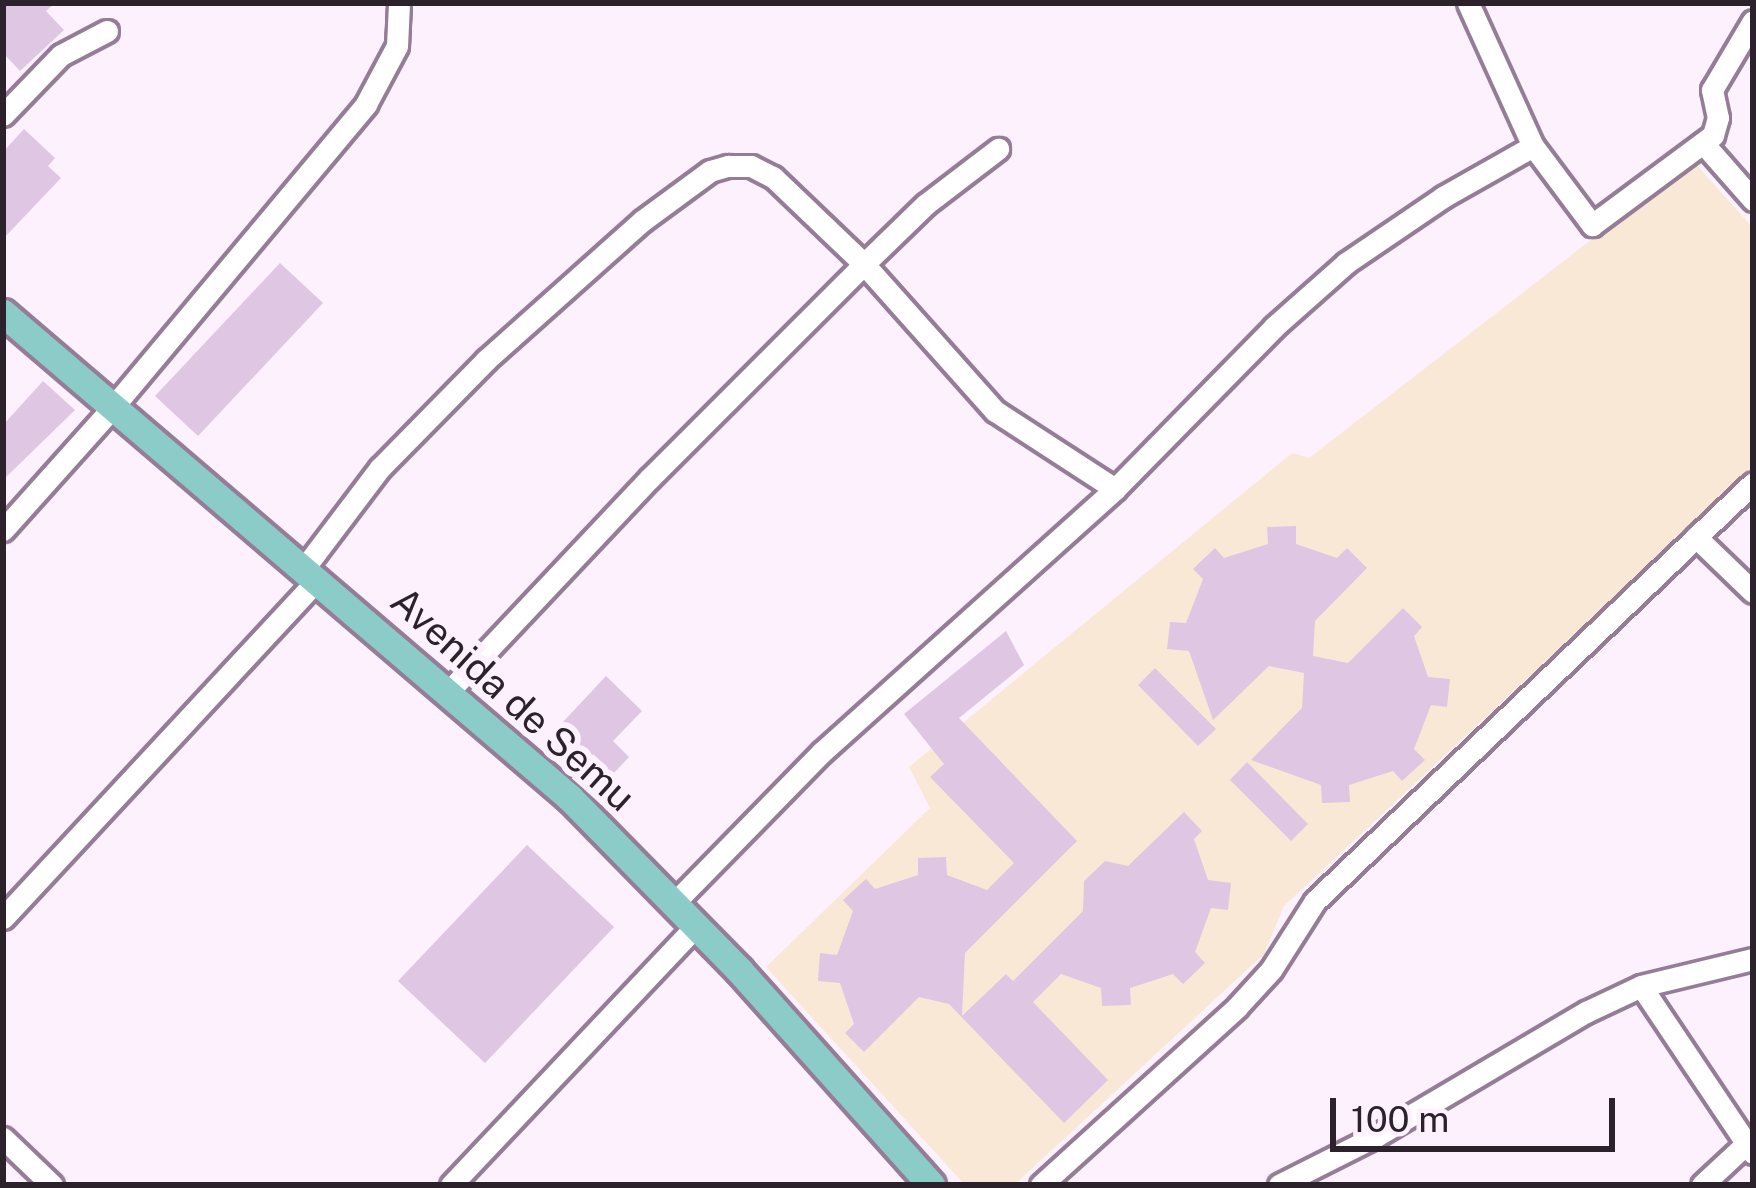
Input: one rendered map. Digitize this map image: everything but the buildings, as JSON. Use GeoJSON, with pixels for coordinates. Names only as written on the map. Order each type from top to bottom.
{"type":"FeatureCollection","features":[{"type":"Feature","properties":{"kind":"main road","name":"Avenida de Semu"},"geometry":{"type":"LineString","coordinates":[[3,313],[450,690],[570,798],[697,926],[931,1185]]}},
{"type":"Feature","properties":{"kind":"street"},"geometry":{"type":"LineString","coordinates":[[3,530],[113,407],[367,104],[397,46],[399,3]]}},
{"type":"Feature","properties":{"kind":"street"},"geometry":{"type":"LineString","coordinates":[[1468,3],[1533,146],[1592,225],[1703,143],[1717,127],[1712,90],[1753,21]]}},
{"type":"Feature","properties":{"kind":"street"},"geometry":{"type":"LineString","coordinates":[[3,115],[61,55],[107,31]]}},
{"type":"Feature","properties":{"kind":"street"},"geometry":{"type":"LineString","coordinates":[[1703,143],[1753,200]]}},
{"type":"Feature","properties":{"kind":"street"},"geometry":{"type":"LineString","coordinates":[[674,902],[822,752],[1115,489],[1346,262],[1443,197],[1533,146]]}},
{"type":"Feature","properties":{"kind":"street"},"geometry":{"type":"LineString","coordinates":[[450,690],[650,478],[864,264],[926,204],[998,149]]}},
{"type":"Feature","properties":{"kind":"street"},"geometry":{"type":"LineString","coordinates":[[3,918],[311,573],[356,495],[470,376],[642,221],[710,171],[751,166],[773,177],[864,264],[994,411],[1115,489]]}},
{"type":"Feature","properties":{"kind":"street"},"geometry":{"type":"LineString","coordinates":[[1041,1185],[1237,1007],[1271,970],[1315,901],[1753,483]]}},
{"type":"Feature","properties":{"kind":"street"},"geometry":{"type":"LineString","coordinates":[[1696,537],[1753,592]]}},
{"type":"Feature","properties":{"kind":"street"},"geometry":{"type":"LineString","coordinates":[[452,1185],[697,926]]}},
{"type":"Feature","properties":{"kind":"street"},"geometry":{"type":"LineString","coordinates":[[1280,1185],[1641,986],[1753,959]]}},
{"type":"Feature","properties":{"kind":"street"},"geometry":{"type":"LineString","coordinates":[[1641,986],[1749,1149],[1702,1185]]}},
{"type":"Feature","properties":{"kind":"street"},"geometry":{"type":"LineString","coordinates":[[3,1138],[52,1185]]}},
{"type":"Feature","properties":{"kind":"shaded area"},"geometry":{"type":"Polygon","coordinates":[[[1693,161],[1753,228],[1753,467],[1284,906],[1264,954],[1014,1185],[965,1185],[766,967],[930,808],[909,767],[1292,453],[1309,458],[1693,161]]]}}]}
